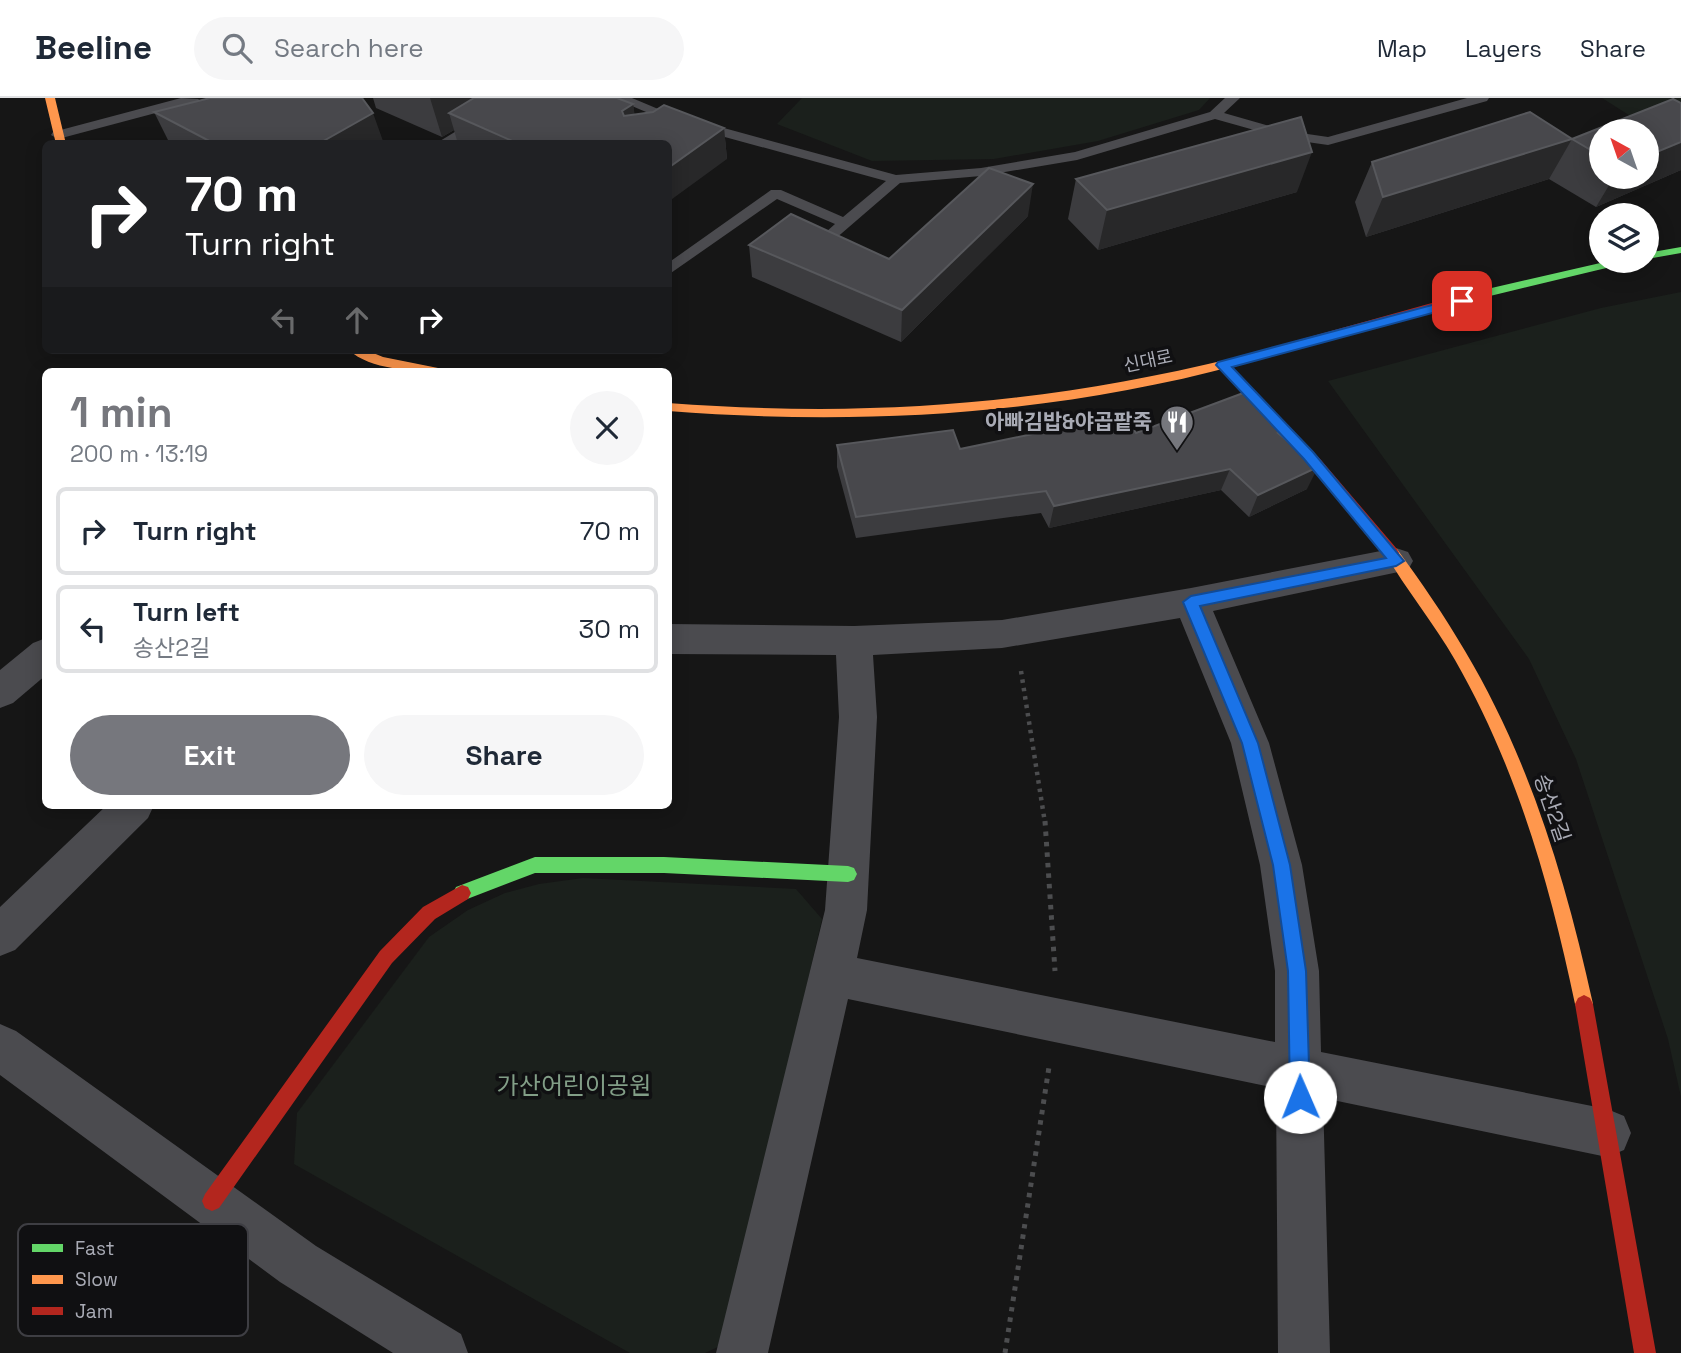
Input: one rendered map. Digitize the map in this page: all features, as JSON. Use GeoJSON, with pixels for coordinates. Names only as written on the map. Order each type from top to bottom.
{"type":"FeatureCollection","features":[{"type":"Feature","properties":{"kind":"street"},"geometry":{"type":"LineString","coordinates":[[50,98],[59,139]]}},
{"type":"Feature","properties":{"kind":"street"},"geometry":{"type":"LineString","coordinates":[[1659,254],[1681,250]]}},
{"type":"Feature","properties":{"kind":"street","name":"신대로"},"geometry":{"type":"LineString","coordinates":[[672,407],[798,417],[906,414],[1017,403],[1129,385],[1223,365],[1589,270]]}},
{"type":"Feature","properties":{"kind":"street"},"geometry":{"type":"LineString","coordinates":[[367,360],[416,368]]}},
{"type":"Feature","properties":{"kind":"street","name":"송산2길"},"geometry":{"type":"LineString","coordinates":[[1223,365],[1308,455],[1396,561],[1453,641],[1494,719],[1528,798],[1563,906],[1590,1026],[1626,1256],[1645,1353]]}},
{"type":"Feature","properties":{"kind":"street"},"geometry":{"type":"LineString","coordinates":[[672,639],[854,641],[1002,634],[1191,602],[1396,561]]}},
{"type":"Feature","properties":{"kind":"street"},"geometry":{"type":"LineString","coordinates":[[1191,602],[1250,743],[1281,865],[1297,971],[1304,1353]]}},
{"type":"Feature","properties":{"kind":"street"},"geometry":{"type":"LineString","coordinates":[[742,1353],[846,910],[859,717],[854,641]]}},
{"type":"Feature","properties":{"kind":"street"},"geometry":{"type":"LineString","coordinates":[[0,692],[42,656]]}},
{"type":"Feature","properties":{"kind":"street"},"geometry":{"type":"LineString","coordinates":[[0,936],[130,809]]}},
{"type":"Feature","properties":{"kind":"street"},"geometry":{"type":"LineString","coordinates":[[212,1201],[386,957],[429,914],[469,889],[535,865],[664,865],[848,874]]}},
{"type":"Feature","properties":{"kind":"street"},"geometry":{"type":"LineString","coordinates":[[831,974],[1606,1133]]}},
{"type":"Feature","properties":{"kind":"street"},"geometry":{"type":"LineString","coordinates":[[0,1047],[243,1224]]}},
{"type":"Feature","properties":{"kind":"street"},"geometry":{"type":"LineString","coordinates":[[248,1227],[298,1264],[442,1353]]}},
{"type":"Feature","properties":{"kind":"lane"},"geometry":{"type":"LineString","coordinates":[[449,140],[520,98]]}},
{"type":"Feature","properties":{"kind":"lane"},"geometry":{"type":"LineString","coordinates":[[620,98],[675,119],[896,179],[981,172],[1077,156],[1215,115],[1233,98]]}},
{"type":"Feature","properties":{"kind":"lane"},"geometry":{"type":"LineString","coordinates":[[1215,115],[1286,135],[1328,141],[1482,98]]}},
{"type":"Feature","properties":{"kind":"lane"},"geometry":{"type":"LineString","coordinates":[[59,139],[193,102]]}},
{"type":"Feature","properties":{"kind":"lane"},"geometry":{"type":"LineString","coordinates":[[642,140],[675,119]]}},
{"type":"Feature","properties":{"kind":"lane"},"geometry":{"type":"LineString","coordinates":[[815,248],[896,179]]}},
{"type":"Feature","properties":{"kind":"lane"},"geometry":{"type":"LineString","coordinates":[[672,267],[776,193],[845,223]]}},
{"type":"Feature","properties":{"kind":"green space"},"geometry":{"type":"Polygon","coordinates":[[[802,98],[1210,98],[1199,110],[1098,141],[994,159],[872,161],[777,124],[802,98]]]}},
{"type":"Feature","properties":{"kind":"green space"},"geometry":{"type":"Polygon","coordinates":[[[1602,98],[1681,98],[1681,148],[1659,134],[1659,119],[1635,119],[1602,98]]]}},
{"type":"Feature","properties":{"kind":"green space"},"geometry":{"type":"Polygon","coordinates":[[[1681,292],[1681,1097],[1668,1039],[1576,759],[1529,659],[1328,381],[1601,308],[1681,292]]]}},
{"type":"Feature","properties":{"kind":"green space","name":"가산어린이공원"},"geometry":{"type":"Polygon","coordinates":[[[583,878],[796,889],[822,919],[724,1344],[705,1353],[630,1353],[294,1164],[297,1113],[429,937],[468,910],[505,893],[539,884],[583,878]]]}},
{"type":"Feature","properties":{"kind":"building"},"geometry":{"type":"Polygon","coordinates":[[[210,98],[362,98],[373,113],[325,140],[207,140],[154,112],[210,98]]]}},
{"type":"Feature","properties":{"kind":"building"},"geometry":{"type":"Polygon","coordinates":[[[474,98],[617,98],[633,104],[622,111],[624,116],[653,112],[664,105],[724,128],[672,165],[672,140],[510,140],[449,113],[474,98]]]}},
{"type":"Feature","properties":{"kind":"building"},"geometry":{"type":"Polygon","coordinates":[[[1673,99],[1681,103],[1681,142],[1659,151],[1659,119],[1622,119],[1673,99]]]}},
{"type":"Feature","properties":{"kind":"building"},"geometry":{"type":"Polygon","coordinates":[[[1530,112],[1572,139],[1383,197],[1372,162],[1530,112]]]}},
{"type":"Feature","properties":{"kind":"building"},"geometry":{"type":"Polygon","coordinates":[[[1301,117],[1312,152],[1107,210],[1076,179],[1301,117]]]}},
{"type":"Feature","properties":{"kind":"building"},"geometry":{"type":"Polygon","coordinates":[[[1589,132],[1589,149],[1572,139],[1589,132]]]}},
{"type":"Feature","properties":{"kind":"building"},"geometry":{"type":"Polygon","coordinates":[[[989,168],[1033,184],[902,310],[749,245],[791,214],[889,259],[989,168]]]}},
{"type":"Feature","properties":{"kind":"building"},"geometry":{"type":"Polygon","coordinates":[[[1246,392],[1285,430],[1278,433],[1318,467],[1258,495],[1230,469],[1054,506],[1046,491],[856,517],[837,445],[953,430],[960,449],[1125,415],[1136,433],[1246,392]]]}},
{"type":"Feature","properties":{"kind":"traffic: fast"},"geometry":{"type":"LineString","coordinates":[[1659,254],[1681,250]]}},
{"type":"Feature","properties":{"kind":"traffic: fast"},"geometry":{"type":"LineString","coordinates":[[1457,300],[1589,269]]}},
{"type":"Feature","properties":{"kind":"traffic: fast"},"geometry":{"type":"LineString","coordinates":[[462,893],[535,865],[664,865],[848,874]]}},
{"type":"Feature","properties":{"kind":"traffic: slow"},"geometry":{"type":"LineString","coordinates":[[50,98],[60,140]]}},
{"type":"Feature","properties":{"kind":"traffic: slow"},"geometry":{"type":"LineString","coordinates":[[365,354],[419,368]]}},
{"type":"Feature","properties":{"kind":"traffic: slow"},"geometry":{"type":"LineString","coordinates":[[672,407],[811,415],[953,410],[1094,392],[1234,362]]}},
{"type":"Feature","properties":{"kind":"traffic: slow"},"geometry":{"type":"LineString","coordinates":[[1392,553],[1461,656],[1515,767],[1537,824],[1555,883],[1584,1004]]}},
{"type":"Feature","properties":{"kind":"traffic: jam"},"geometry":{"type":"LineString","coordinates":[[1234,362],[1457,300]]}},
{"type":"Feature","properties":{"kind":"traffic: jam"},"geometry":{"type":"LineString","coordinates":[[1223,365],[1316,463],[1392,553]]}},
{"type":"Feature","properties":{"kind":"traffic: jam"},"geometry":{"type":"LineString","coordinates":[[212,1201],[386,957],[429,913],[462,893]]}},
{"type":"Feature","properties":{"kind":"traffic: jam"},"geometry":{"type":"LineString","coordinates":[[1584,1004],[1645,1353]]}},
{"type":"Feature","properties":{"kind":"place","name":"아빠김밥&야곱팥죽"},"geometry":{"type":"Point","coordinates":[1177,452]}},
{"type":"Feature","properties":{"kind":"route"},"geometry":{"type":"LineString","coordinates":[[1300,1097],[1297,971],[1281,865],[1250,743],[1191,602],[1396,561],[1341,492],[1223,365],[1462,301]]}}]}
